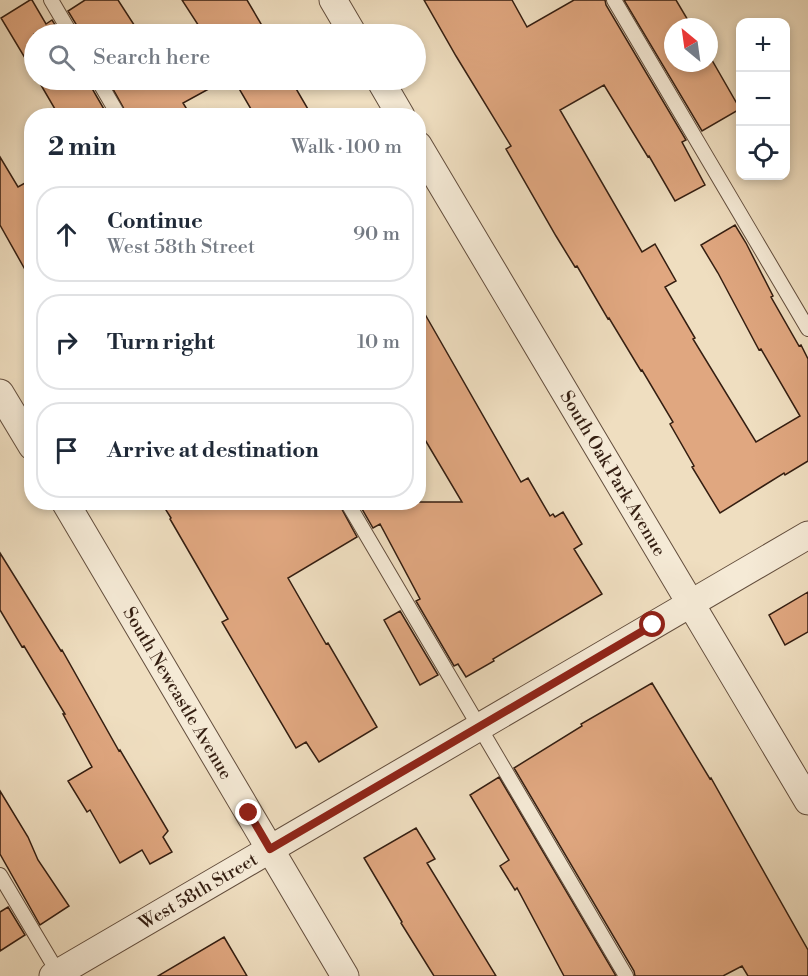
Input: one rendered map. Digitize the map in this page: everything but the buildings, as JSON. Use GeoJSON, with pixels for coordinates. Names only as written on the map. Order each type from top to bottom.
{"type":"FeatureCollection","features":[{"type":"Feature","properties":{"kind":"street"},"geometry":{"type":"LineString","coordinates":[[333,0],[347,24]]}},
{"type":"Feature","properties":{"kind":"street"},"geometry":{"type":"LineString","coordinates":[[386,90],[396,108]]}},
{"type":"Feature","properties":{"kind":"street","name":"South Oak Park Avenue"},"geometry":{"type":"LineString","coordinates":[[426,158],[808,801]]}},
{"type":"Feature","properties":{"kind":"street"},"geometry":{"type":"LineString","coordinates":[[0,393],[24,433]]}},
{"type":"Feature","properties":{"kind":"street","name":"South Newcastle Avenue"},"geometry":{"type":"LineString","coordinates":[[70,510],[345,976]]}},
{"type":"Feature","properties":{"kind":"street","name":"West 58th Street"},"geometry":{"type":"LineString","coordinates":[[57,975],[808,535]]}},
{"type":"Feature","properties":{"kind":"lane"},"geometry":{"type":"LineString","coordinates":[[51,0],[65,24]]}},
{"type":"Feature","properties":{"kind":"lane"},"geometry":{"type":"LineString","coordinates":[[614,0],[808,328]]}},
{"type":"Feature","properties":{"kind":"lane"},"geometry":{"type":"LineString","coordinates":[[104,90],[114,108]]}},
{"type":"Feature","properties":{"kind":"lane"},"geometry":{"type":"LineString","coordinates":[[351,510],[626,976]]}},
{"type":"Feature","properties":{"kind":"lane"},"geometry":{"type":"LineString","coordinates":[[0,875],[57,975]]}},
{"type":"Feature","properties":{"kind":"route"},"geometry":{"type":"LineString","coordinates":[[249,813],[270,849],[653,625]]}}]}
